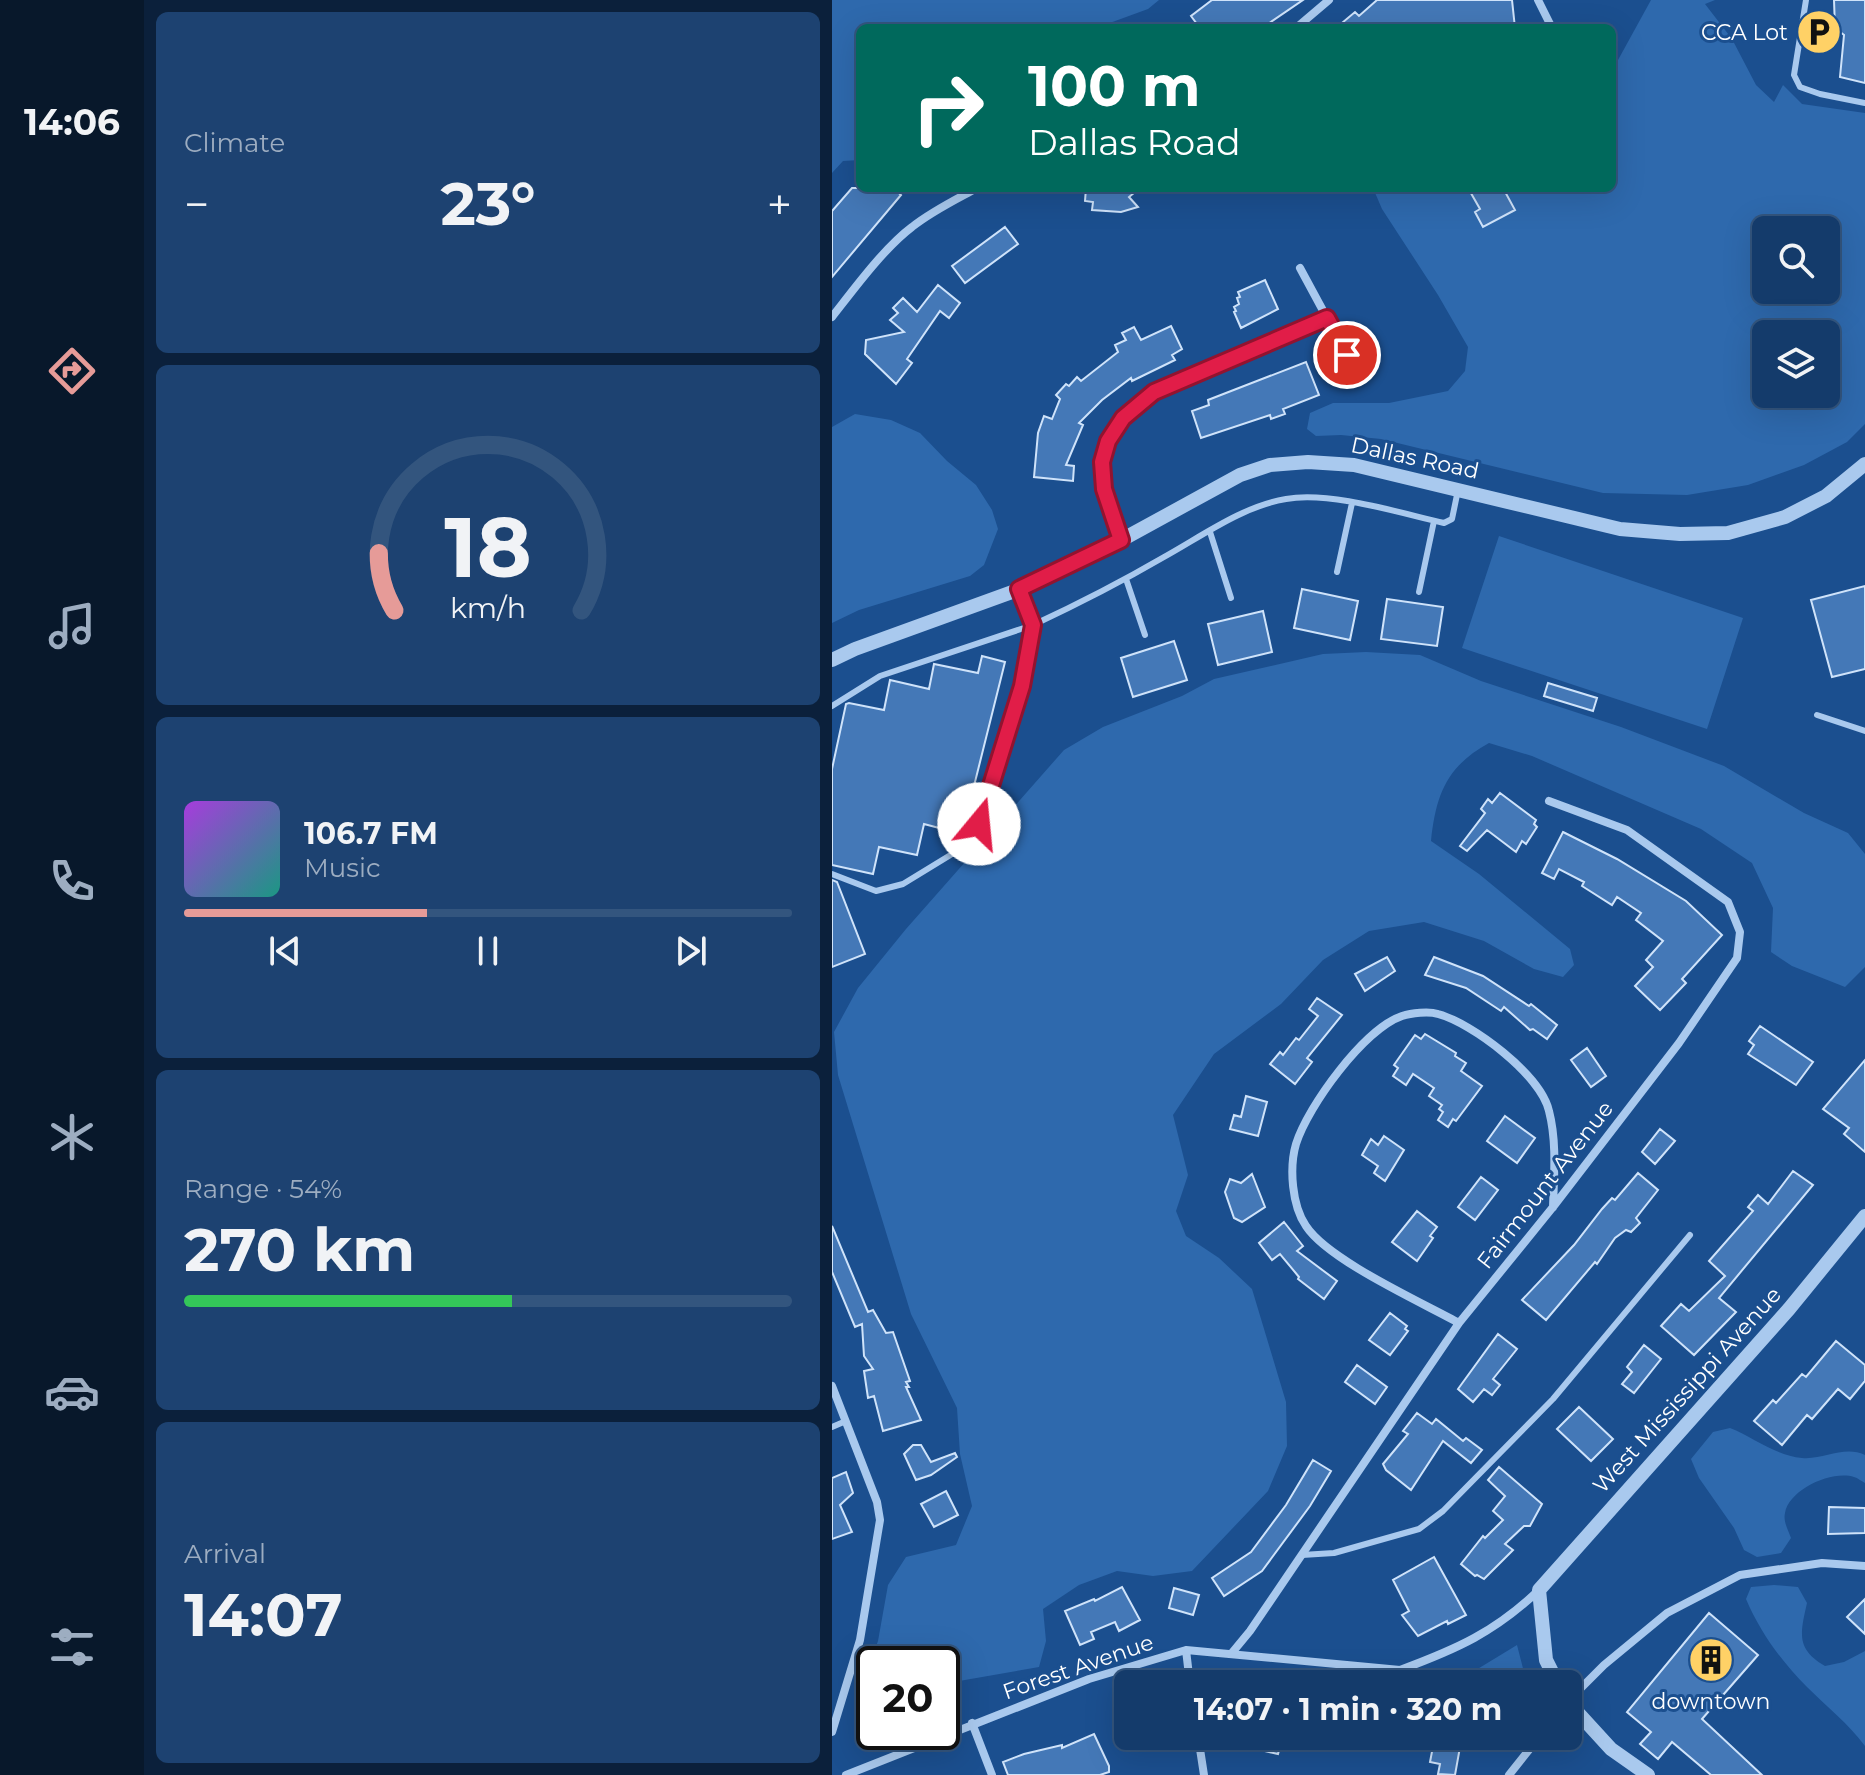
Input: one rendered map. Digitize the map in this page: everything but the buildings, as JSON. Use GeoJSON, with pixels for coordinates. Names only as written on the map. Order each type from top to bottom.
{"type":"FeatureCollection","features":[{"type":"Feature","properties":{"kind":"street"},"geometry":{"type":"LineString","coordinates":[[1301,24],[1329,0]]}},
{"type":"Feature","properties":{"kind":"street"},"geometry":{"type":"LineString","coordinates":[[1538,0],[1550,24]]}},
{"type":"Feature","properties":{"kind":"street"},"geometry":{"type":"LineString","coordinates":[[832,317],[910,228],[970,192]]}},
{"type":"Feature","properties":{"kind":"street"},"geometry":{"type":"LineString","coordinates":[[1300,268],[1347,355]]}},
{"type":"Feature","properties":{"kind":"street"},"geometry":{"type":"LineString","coordinates":[[1121,540],[1104,489],[1102,462],[1108,441],[1123,418],[1154,392],[1327,318]]}},
{"type":"Feature","properties":{"kind":"street","name":"Dallas Road"},"geometry":{"type":"LineString","coordinates":[[832,660],[1019,589],[1121,540],[1240,475],[1270,465],[1308,462],[1354,465],[1620,529],[1680,534],[1728,533],[1785,517],[1826,496],[1865,464]]}},
{"type":"Feature","properties":{"kind":"street","name":"Fairmount Avenue"},"geometry":{"type":"LineString","coordinates":[[1231,1654],[1250,1631],[1459,1323],[1679,1043],[1737,958],[1740,932],[1728,902],[1627,830],[1549,801]]}},
{"type":"Feature","properties":{"kind":"street"},"geometry":{"type":"LineString","coordinates":[[1459,1323],[1340,1258],[1306,1226],[1291,1185],[1296,1145],[1315,1106],[1345,1064],[1382,1024],[1405,1015],[1436,1013],[1477,1033],[1523,1070],[1539,1088],[1549,1108],[1555,1156],[1553,1207]]}},
{"type":"Feature","properties":{"kind":"street","name":"West Mississippi Avenue"},"geometry":{"type":"LineString","coordinates":[[1400,1670],[1475,1639],[1513,1616],[1789,1309],[1865,1216]]}},
{"type":"Feature","properties":{"kind":"street"},"geometry":{"type":"LineString","coordinates":[[832,1386],[877,1502],[880,1520],[860,1640],[832,1732]]}},
{"type":"Feature","properties":{"kind":"street"},"geometry":{"type":"LineString","coordinates":[[1582,1688],[1604,1665],[1667,1613],[1740,1575],[1822,1563],[1865,1566]]}},
{"type":"Feature","properties":{"kind":"street"},"geometry":{"type":"LineString","coordinates":[[1539,1590],[1546,1660],[1551,1670]]}},
{"type":"Feature","properties":{"kind":"street"},"geometry":{"type":"LineString","coordinates":[[1186,1650],[1188,1670]]}},
{"type":"Feature","properties":{"kind":"street","name":"Forest Avenue"},"geometry":{"type":"LineString","coordinates":[[846,1775],[1089,1679],[1186,1650],[1400,1670]]}},
{"type":"Feature","properties":{"kind":"street"},"geometry":{"type":"LineString","coordinates":[[1582,1717],[1611,1749],[1648,1775]]}},
{"type":"Feature","properties":{"kind":"street"},"geometry":{"type":"LineString","coordinates":[[972,1723],[992,1775]]}},
{"type":"Feature","properties":{"kind":"street"},"geometry":{"type":"LineString","coordinates":[[1200,1750],[1204,1775]]}},
{"type":"Feature","properties":{"kind":"street"},"geometry":{"type":"LineString","coordinates":[[1509,1775],[1529,1750]]}},
{"type":"Feature","properties":{"kind":"lane"},"geometry":{"type":"LineString","coordinates":[[1806,0],[1794,75],[1800,87],[1865,103]]}},
{"type":"Feature","properties":{"kind":"lane"},"geometry":{"type":"LineString","coordinates":[[832,706],[880,676],[1033,625],[1259,507],[1286,499],[1310,497],[1444,523],[1452,519],[1458,490]]}},
{"type":"Feature","properties":{"kind":"lane"},"geometry":{"type":"LineString","coordinates":[[1337,572],[1352,503]]}},
{"type":"Feature","properties":{"kind":"lane"},"geometry":{"type":"LineString","coordinates":[[1419,592],[1434,521]]}},
{"type":"Feature","properties":{"kind":"lane"},"geometry":{"type":"LineString","coordinates":[[1210,532],[1231,598]]}},
{"type":"Feature","properties":{"kind":"lane"},"geometry":{"type":"LineString","coordinates":[[1126,579],[1145,635]]}},
{"type":"Feature","properties":{"kind":"lane"},"geometry":{"type":"LineString","coordinates":[[832,874],[876,891],[903,884],[957,851],[979,824],[1022,686],[1033,625],[1019,589]]}},
{"type":"Feature","properties":{"kind":"lane"},"geometry":{"type":"LineString","coordinates":[[1817,715],[1865,731]]}},
{"type":"Feature","properties":{"kind":"lane"},"geometry":{"type":"LineString","coordinates":[[1302,1555],[1334,1553],[1419,1529],[1443,1511],[1553,1399],[1690,1235]]}},
{"type":"Feature","properties":{"kind":"lane"},"geometry":{"type":"LineString","coordinates":[[832,1427],[846,1421]]}},
{"type":"Feature","properties":{"kind":"shaded area"},"geometry":{"type":"Polygon","coordinates":[[[832,0],[1159,0],[1148,9],[1107,24],[856,24],[856,160],[843,161],[832,173],[832,0]]]}},
{"type":"Feature","properties":{"kind":"shaded area"},"geometry":{"type":"Polygon","coordinates":[[[1651,0],[1715,0],[1705,4],[1732,39],[1756,85],[1774,102],[1783,85],[1802,104],[1865,113],[1865,424],[1847,442],[1804,465],[1748,485],[1687,495],[1603,493],[1381,439],[1316,436],[1307,429],[1310,413],[1333,403],[1389,403],[1448,391],[1465,371],[1468,347],[1382,209],[1375,192],[1616,192],[1616,62],[1651,0]]]}},
{"type":"Feature","properties":{"kind":"shaded area"},"geometry":{"type":"Polygon","coordinates":[[[855,414],[891,420],[920,433],[976,485],[992,510],[998,529],[984,565],[970,576],[859,610],[832,623],[832,427],[855,414]]]}},
{"type":"Feature","properties":{"kind":"shaded area"},"geometry":{"type":"Polygon","coordinates":[[[1499,536],[1743,618],[1707,729],[1462,648],[1499,536]]]}},
{"type":"Feature","properties":{"kind":"shaded area"},"geometry":{"type":"Polygon","coordinates":[[[1366,652],[1420,655],[1481,681],[1621,727],[1724,766],[1804,813],[1848,833],[1865,854],[1865,967],[1845,987],[1792,966],[1771,952],[1773,908],[1752,863],[1701,829],[1532,756],[1489,743],[1463,761],[1440,795],[1431,841],[1479,874],[1570,949],[1574,965],[1563,977],[1534,969],[1484,941],[1424,922],[1369,931],[1323,960],[1281,1004],[1214,1054],[1173,1115],[1188,1175],[1176,1211],[1186,1236],[1219,1258],[1252,1289],[1286,1402],[1287,1446],[1268,1491],[1192,1571],[1153,1576],[1117,1571],[1079,1585],[1043,1609],[1046,1641],[1039,1667],[960,1681],[960,1646],[876,1646],[888,1585],[906,1557],[956,1545],[972,1506],[960,1454],[957,1408],[911,1314],[838,1075],[834,1032],[858,988],[906,929],[1064,750],[1103,727],[1182,696],[1214,679],[1323,654],[1366,652]]]}},
{"type":"Feature","properties":{"kind":"shaded area"},"geometry":{"type":"Polygon","coordinates":[[[1730,1428],[1792,1457],[1810,1458],[1842,1452],[1865,1455],[1865,1483],[1854,1477],[1834,1476],[1803,1490],[1794,1497],[1785,1513],[1791,1538],[1781,1553],[1757,1557],[1744,1550],[1734,1528],[1699,1478],[1691,1459],[1713,1432],[1730,1428]]]}},
{"type":"Feature","properties":{"kind":"shaded area"},"geometry":{"type":"Polygon","coordinates":[[[1751,1587],[1798,1587],[1807,1603],[1802,1640],[1816,1660],[1825,1666],[1844,1662],[1865,1651],[1865,1746],[1788,1667],[1758,1623],[1746,1599],[1751,1587]]]}},
{"type":"Feature","properties":{"kind":"shaded area"},"geometry":{"type":"Polygon","coordinates":[[[1517,1645],[1523,1670],[1476,1670],[1517,1645]]]}},
{"type":"Feature","properties":{"kind":"place","name":"CCA Lot"},"geometry":{"type":"Point","coordinates":[1819,32]}},
{"type":"Feature","properties":{"kind":"place","name":"downtown"},"geometry":{"type":"Point","coordinates":[1711,1660]}},
{"type":"Feature","properties":{"kind":"route"},"geometry":{"type":"LineString","coordinates":[[979,824],[1022,686],[1033,625],[1019,589],[1121,540],[1104,489],[1102,462],[1108,441],[1123,418],[1154,392],[1327,318],[1347,355]]}}]}
